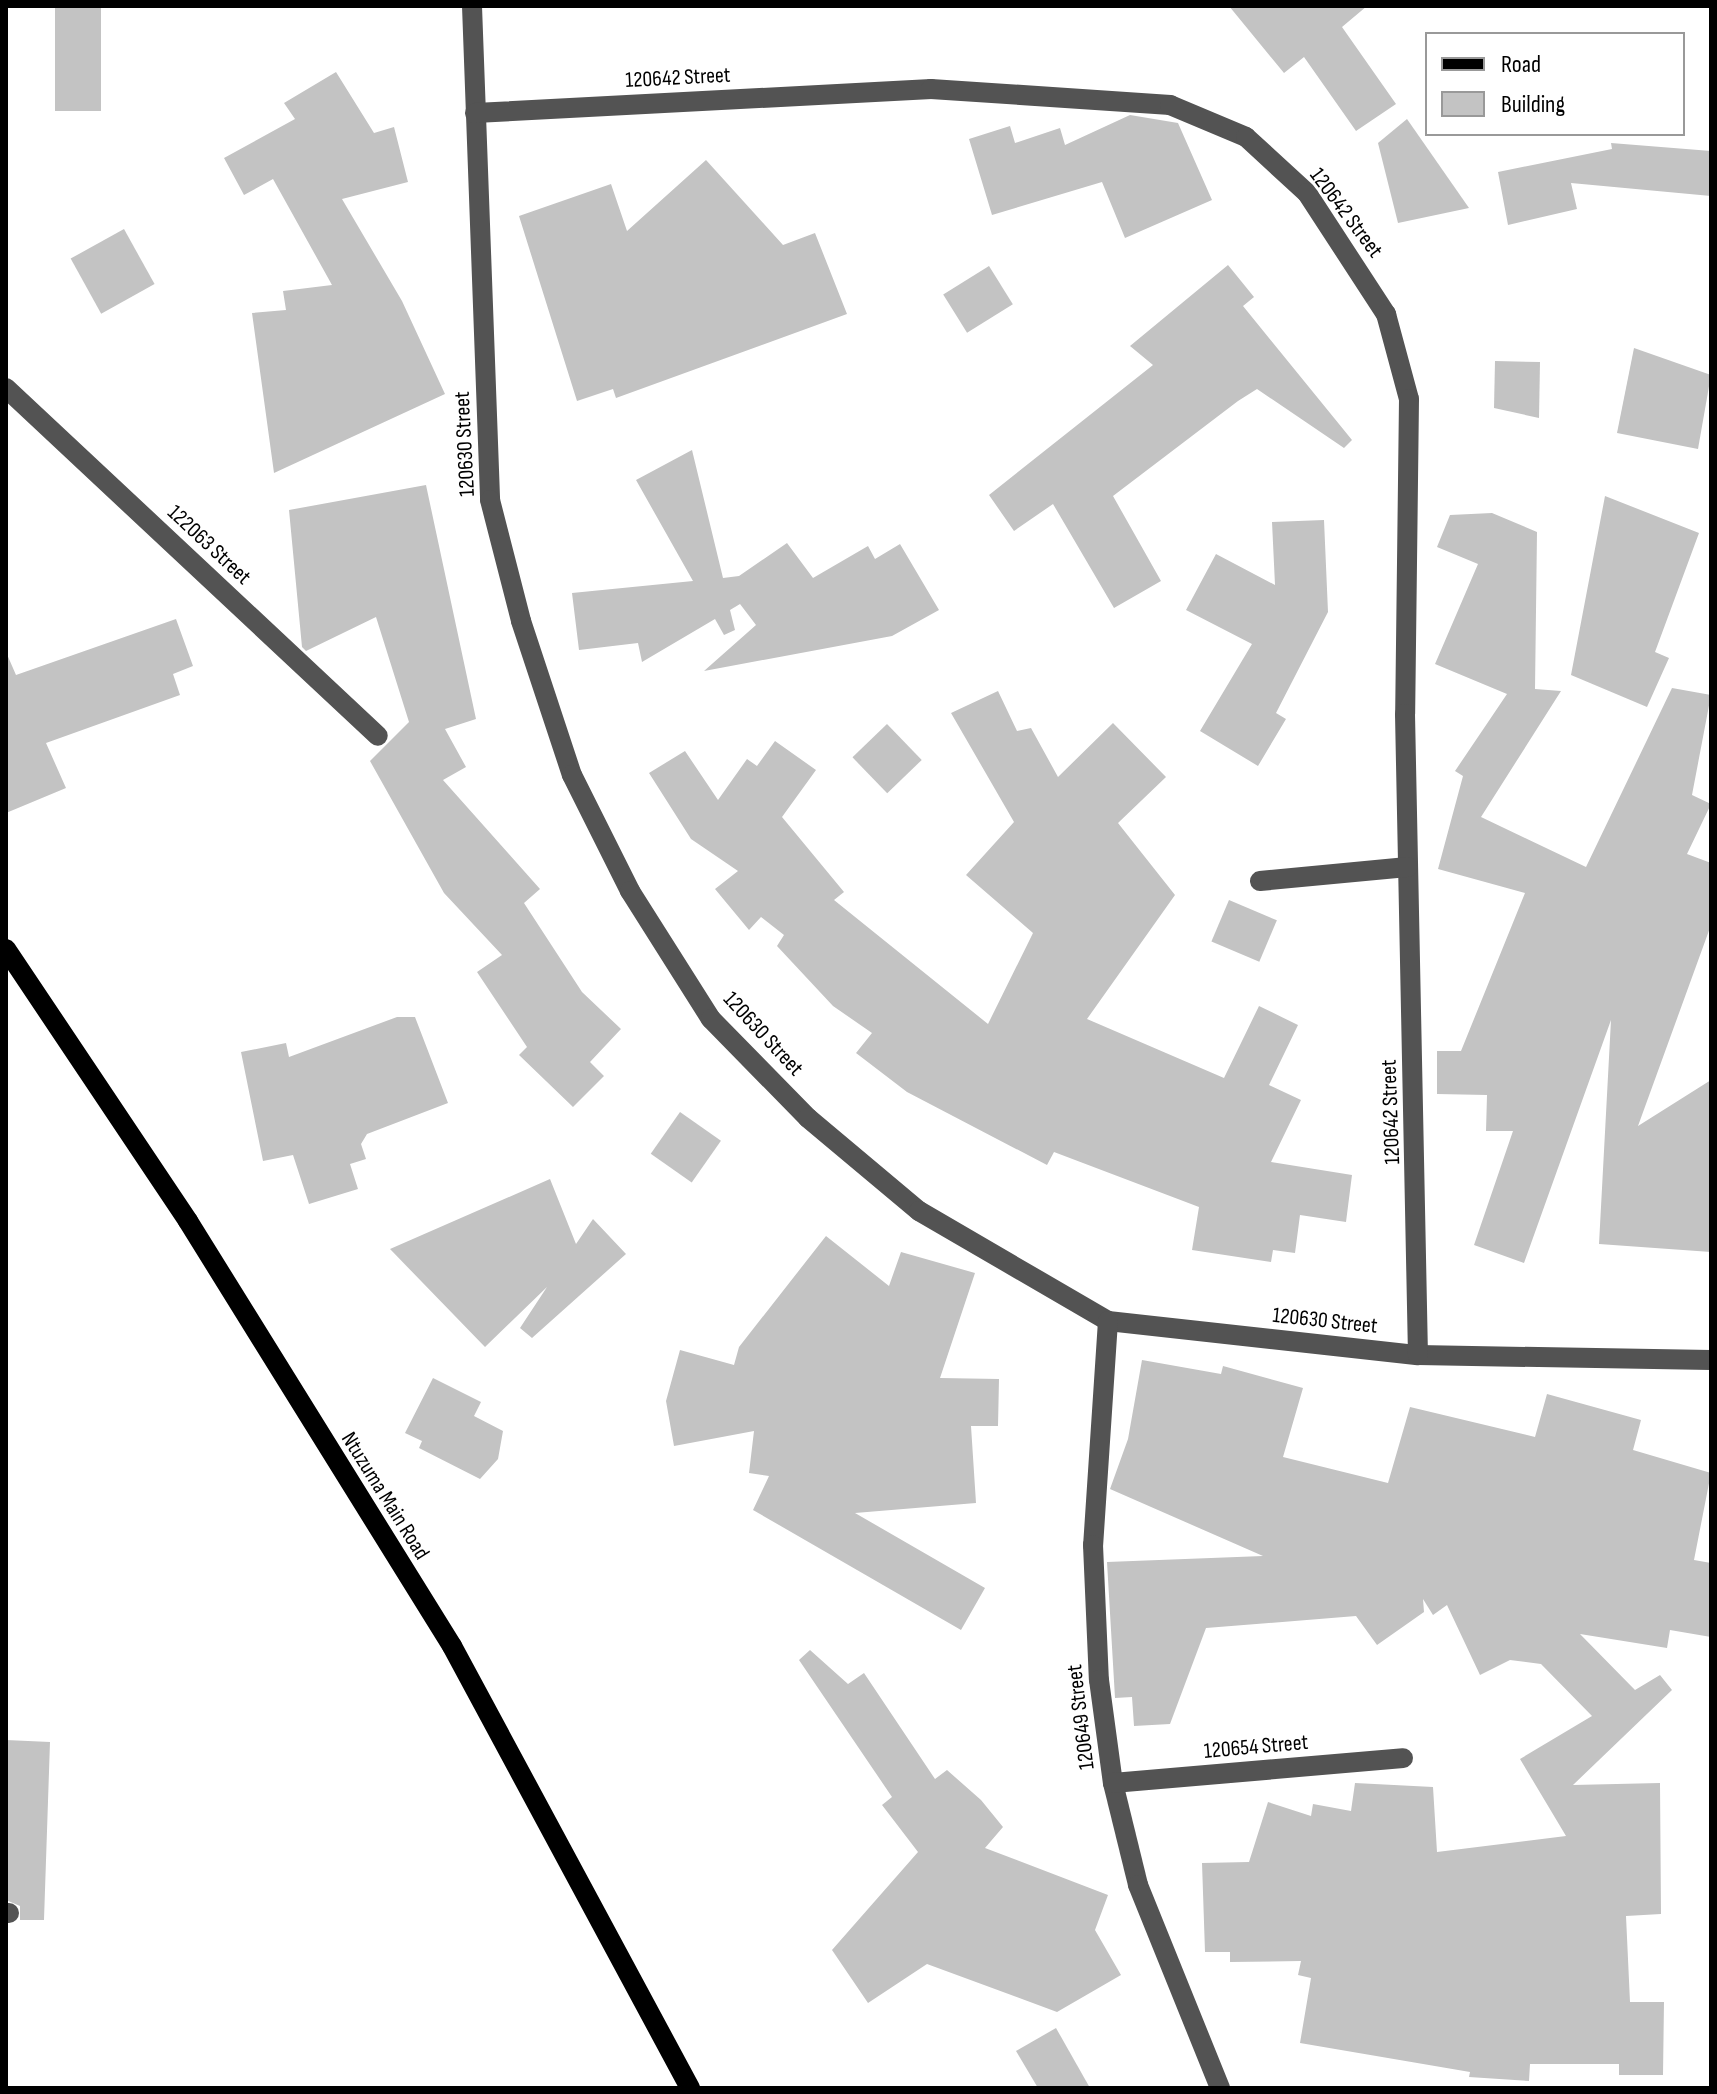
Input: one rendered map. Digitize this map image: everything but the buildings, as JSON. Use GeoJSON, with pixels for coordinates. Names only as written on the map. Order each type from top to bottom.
{"type":"FeatureCollection","features":[{"type":"Feature","properties":{"kind":"main road","name":"Ntuzuma Main Road"},"geometry":{"type":"LineString","coordinates":[[6,949],[188,1221],[452,1646],[690,2088]]}},
{"type":"Feature","properties":{"kind":"street","name":"120630 Street"},"geometry":{"type":"LineString","coordinates":[[472,6],[490,500],[521,621],[572,775],[630,891],[711,1019],[808,1118],[919,1211],[1108,1321],[1418,1355],[1711,1360]]}},
{"type":"Feature","properties":{"kind":"street","name":"120642 Street"},"geometry":{"type":"LineString","coordinates":[[475,113],[931,89],[1170,105],[1246,137],[1307,193],[1352,255],[1386,314],[1409,399],[1407,867],[1418,1355]]}},
{"type":"Feature","properties":{"kind":"street","name":"122063 Street"},"geometry":{"type":"LineString","coordinates":[[6,388],[378,736]]}},
{"type":"Feature","properties":{"kind":"street"},"geometry":{"type":"LineString","coordinates":[[1260,881],[1407,867]]}},
{"type":"Feature","properties":{"kind":"street","name":"120649 Street"},"geometry":{"type":"LineString","coordinates":[[1108,1321],[1093,1545],[1099,1680],[1113,1783],[1138,1885],[1220,2088]]}},
{"type":"Feature","properties":{"kind":"street","name":"120654 Street"},"geometry":{"type":"LineString","coordinates":[[1113,1783],[1403,1758]]}}]}
